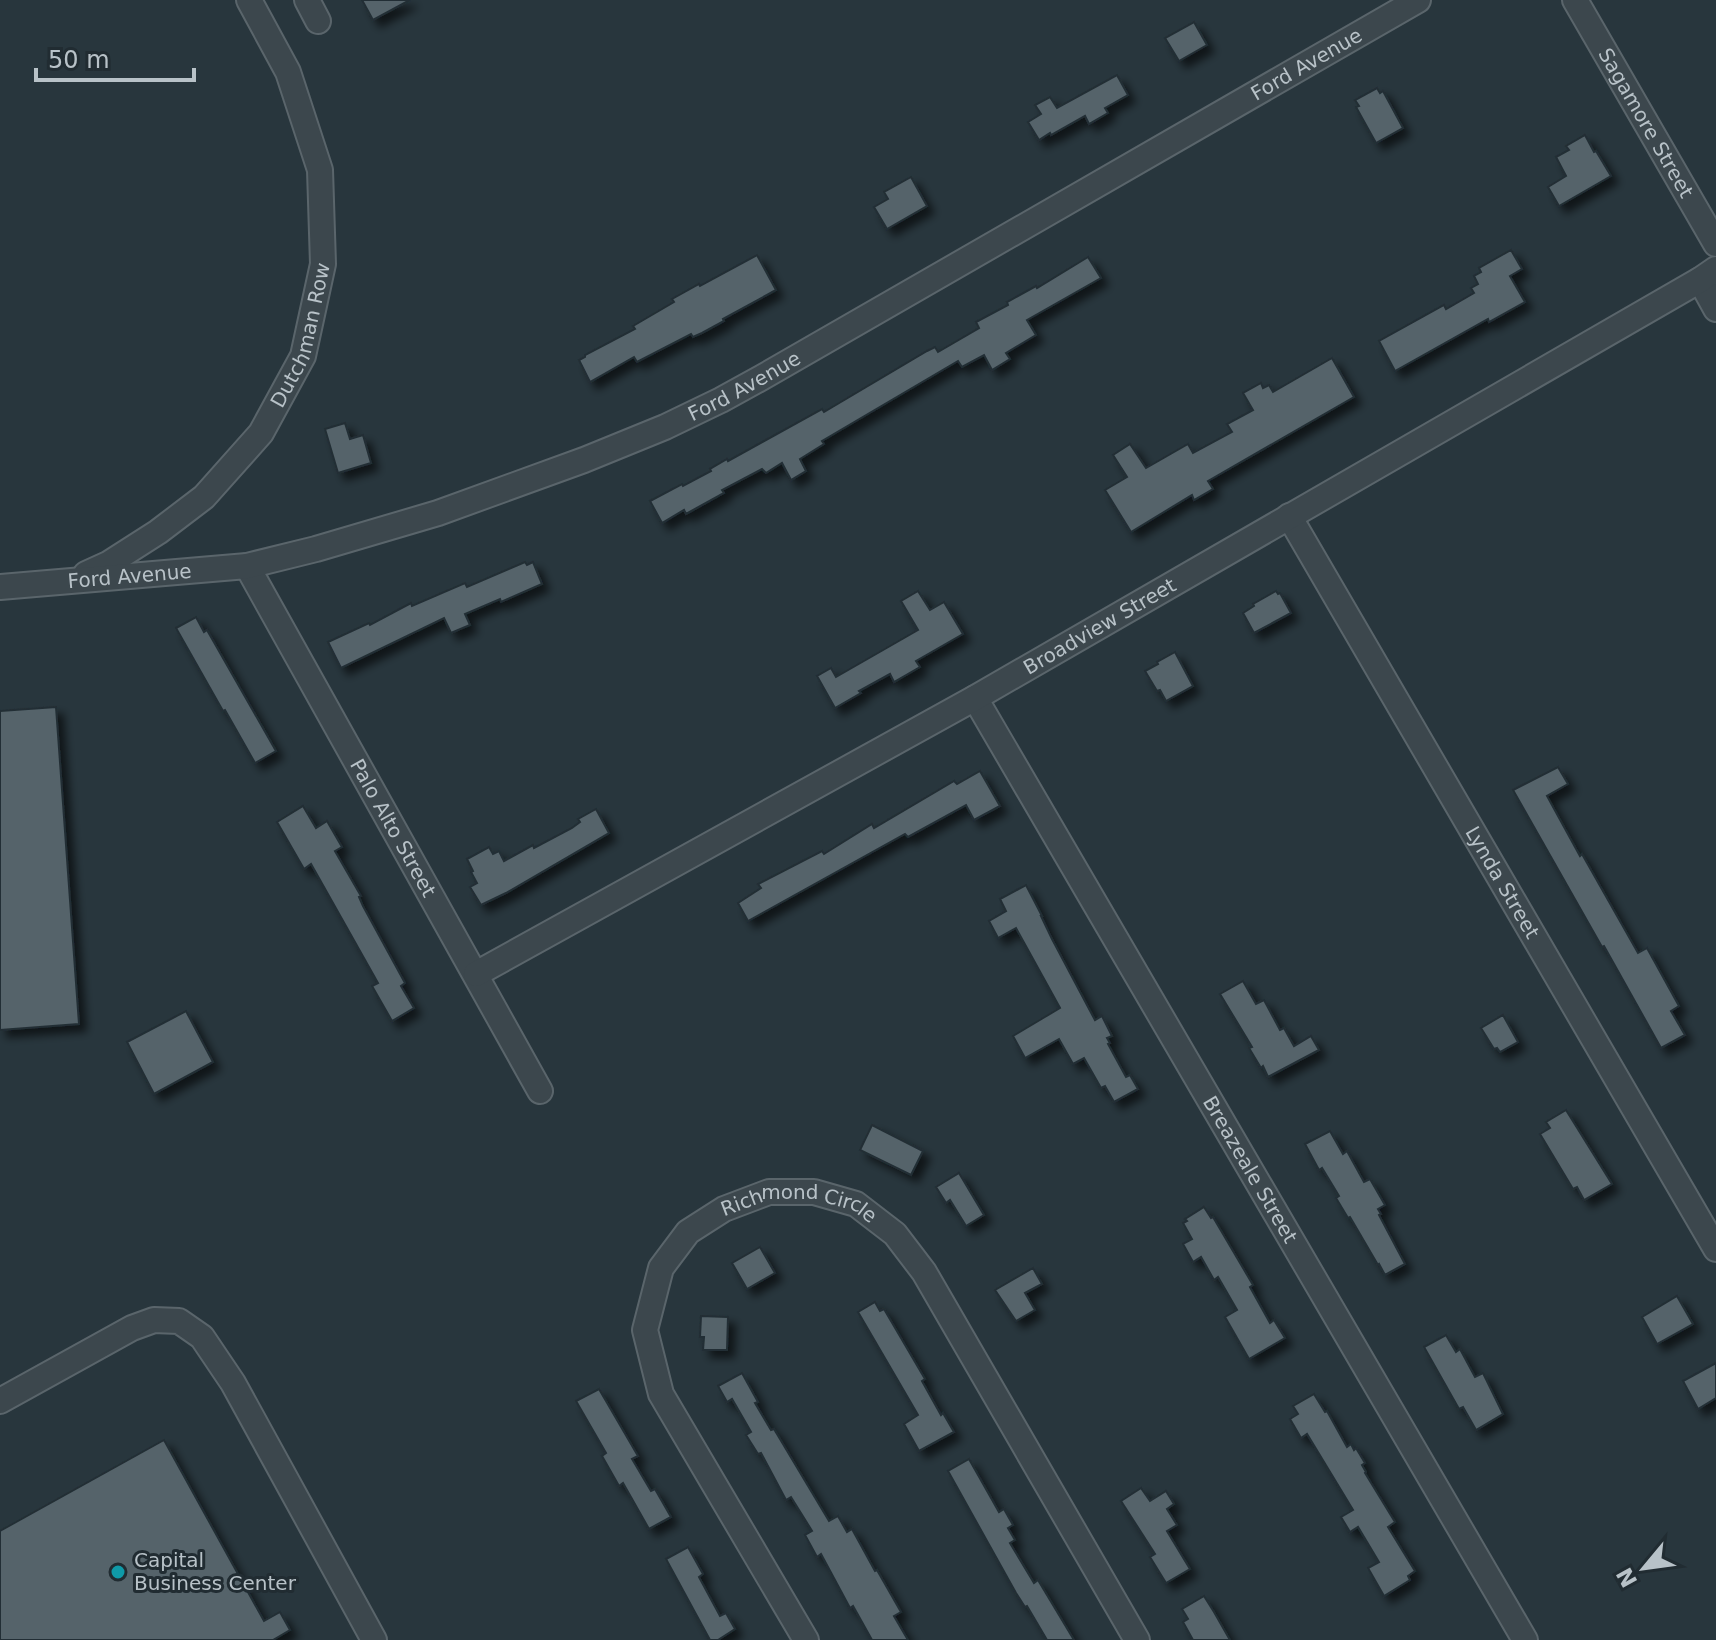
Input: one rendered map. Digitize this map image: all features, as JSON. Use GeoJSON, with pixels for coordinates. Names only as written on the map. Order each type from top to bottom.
{"type":"FeatureCollection","features":[{"type":"Feature","properties":{"kind":"street","name":"Dutchman Row"},"geometry":{"type":"LineString","coordinates":[[66,582],[108,564],[204,497],[261,433],[303,356],[323,264],[320,170],[288,72],[249,0]]}},
{"type":"Feature","properties":{"kind":"street","name":"Ford Avenue"},"geometry":{"type":"LineString","coordinates":[[0,587],[247,566],[316,549],[476,501],[655,432],[721,400],[1418,0]]}},
{"type":"Feature","properties":{"kind":"street","name":"Sagamore Street"},"geometry":{"type":"LineString","coordinates":[[1575,0],[1716,244]]}},
{"type":"Feature","properties":{"kind":"street"},"geometry":{"type":"LineString","coordinates":[[1708,275],[1716,309]]}},
{"type":"Feature","properties":{"kind":"street","name":"Broadview Street"},"geometry":{"type":"LineString","coordinates":[[476,974],[975,698],[1708,275]]}},
{"type":"Feature","properties":{"kind":"street","name":"Lynda Street"},"geometry":{"type":"LineString","coordinates":[[1289,516],[1714,1242]]}},
{"type":"Feature","properties":{"kind":"street","name":"Palo Alto Street"},"geometry":{"type":"LineString","coordinates":[[247,566],[540,1091]]}},
{"type":"Feature","properties":{"kind":"street","name":"Breazeale Street"},"geometry":{"type":"LineString","coordinates":[[975,698],[1525,1640]]}},
{"type":"Feature","properties":{"kind":"street","name":"Richmond Circle"},"geometry":{"type":"LineString","coordinates":[[806,1640],[661,1394],[645,1330],[661,1268],[688,1232],[724,1209],[769,1192],[814,1192],[856,1204],[895,1234],[924,1272],[1137,1640]]}},
{"type":"Feature","properties":{"kind":"street"},"geometry":{"type":"LineString","coordinates":[[0,1401],[132,1328],[154,1320],[179,1321],[202,1337],[233,1383],[374,1640]]}},
{"type":"Feature","properties":{"kind":"building"},"geometry":{"type":"Polygon","coordinates":[[[362,0],[410,0],[373,20],[362,0]]]}},
{"type":"Feature","properties":{"kind":"building"},"geometry":{"type":"Polygon","coordinates":[[[1194,22],[1207,45],[1179,61],[1165,38],[1194,22]]]}},
{"type":"Feature","properties":{"kind":"building"},"geometry":{"type":"Polygon","coordinates":[[[1117,75],[1128,95],[1105,108],[1108,113],[1089,124],[1085,116],[1039,140],[1028,122],[1041,114],[1035,105],[1050,97],[1057,108],[1117,75]]]}},
{"type":"Feature","properties":{"kind":"building"},"geometry":{"type":"Polygon","coordinates":[[[1377,88],[1380,93],[1383,91],[1403,128],[1376,143],[1355,100],[1377,88]]]}},
{"type":"Feature","properties":{"kind":"building"},"geometry":{"type":"Polygon","coordinates":[[[1585,135],[1611,176],[1559,206],[1548,187],[1566,176],[1556,157],[1569,150],[1566,146],[1585,135]]]}},
{"type":"Feature","properties":{"kind":"building"},"geometry":{"type":"Polygon","coordinates":[[[911,177],[927,206],[887,229],[874,207],[888,199],[884,192],[911,177]]]}},
{"type":"Feature","properties":{"kind":"building"},"geometry":{"type":"Polygon","coordinates":[[[1511,250],[1522,269],[1510,276],[1525,302],[1395,371],[1379,341],[1444,305],[1446,309],[1474,293],[1471,288],[1478,284],[1474,276],[1481,272],[1479,268],[1511,250]]]}},
{"type":"Feature","properties":{"kind":"building"},"geometry":{"type":"Polygon","coordinates":[[[757,255],[776,290],[702,333],[693,337],[691,334],[637,362],[634,357],[590,382],[579,360],[585,355],[635,329],[633,326],[674,302],[672,299],[757,255]]]}},
{"type":"Feature","properties":{"kind":"building"},"geometry":{"type":"Polygon","coordinates":[[[1088,257],[1101,278],[1027,320],[1036,335],[1006,353],[1010,359],[992,370],[984,355],[962,367],[958,361],[822,441],[824,444],[800,459],[806,471],[791,480],[782,463],[766,473],[762,469],[686,514],[684,510],[662,523],[650,501],[822,409],[824,412],[927,351],[935,347],[938,352],[979,328],[976,322],[1008,305],[1007,302],[1088,257]]]}},
{"type":"Feature","properties":{"kind":"building"},"geometry":{"type":"Polygon","coordinates":[[[1332,358],[1354,397],[1208,481],[1213,489],[1194,500],[1192,495],[1131,532],[1105,490],[1127,477],[1113,455],[1130,444],[1146,468],[1188,444],[1193,453],[1232,432],[1227,424],[1253,410],[1243,393],[1261,383],[1263,388],[1269,385],[1273,392],[1332,358]]]}},
{"type":"Feature","properties":{"kind":"building"},"geometry":{"type":"Polygon","coordinates":[[[345,423],[350,439],[363,435],[371,463],[338,473],[325,429],[345,423]]]}},
{"type":"Feature","properties":{"kind":"building"},"geometry":{"type":"Polygon","coordinates":[[[525,562],[527,565],[533,562],[542,584],[465,614],[470,625],[451,633],[444,618],[341,668],[328,642],[370,625],[411,603],[412,606],[465,583],[467,587],[525,562]]]}},
{"type":"Feature","properties":{"kind":"building"},"geometry":{"type":"Polygon","coordinates":[[[918,591],[930,610],[944,602],[963,634],[916,661],[920,667],[894,682],[890,674],[835,708],[817,676],[831,668],[836,677],[918,630],[901,601],[918,591]]]}},
{"type":"Feature","properties":{"kind":"building"},"geometry":{"type":"Polygon","coordinates":[[[1276,591],[1291,613],[1254,633],[1243,613],[1276,591]]]}},
{"type":"Feature","properties":{"kind":"building"},"geometry":{"type":"Polygon","coordinates":[[[196,617],[204,632],[207,630],[276,751],[255,763],[176,628],[196,617]]]}},
{"type":"Feature","properties":{"kind":"building"},"geometry":{"type":"Polygon","coordinates":[[[1175,652],[1193,686],[1166,701],[1145,671],[1175,652]]]}},
{"type":"Feature","properties":{"kind":"building"},"geometry":{"type":"Polygon","coordinates":[[[56,707],[79,1024],[0,1030],[0,711],[56,707]]]}},
{"type":"Feature","properties":{"kind":"building"},"geometry":{"type":"Polygon","coordinates":[[[1558,767],[1568,784],[1547,796],[1638,953],[1647,948],[1679,1006],[1671,1011],[1685,1035],[1661,1048],[1513,790],[1558,767]]]}},
{"type":"Feature","properties":{"kind":"building"},"geometry":{"type":"Polygon","coordinates":[[[980,771],[1000,806],[974,820],[966,805],[908,837],[905,834],[748,921],[738,903],[761,888],[758,884],[822,851],[824,854],[872,824],[874,828],[954,781],[957,784],[980,771]]]}},
{"type":"Feature","properties":{"kind":"building"},"geometry":{"type":"Polygon","coordinates":[[[303,806],[316,828],[327,821],[342,847],[335,851],[405,983],[401,986],[414,1008],[392,1021],[372,986],[378,983],[311,864],[304,869],[277,822],[303,806]]]}},
{"type":"Feature","properties":{"kind":"building"},"geometry":{"type":"Polygon","coordinates":[[[596,809],[609,833],[481,905],[470,887],[477,883],[467,859],[489,847],[493,854],[499,851],[504,861],[572,828],[580,822],[578,819],[596,809]]]}},
{"type":"Feature","properties":{"kind":"building"},"geometry":{"type":"Polygon","coordinates":[[[1026,885],[1095,1020],[1102,1016],[1112,1036],[1107,1038],[1108,1044],[1126,1077],[1130,1075],[1138,1089],[1114,1102],[1105,1086],[1101,1088],[1084,1058],[1073,1064],[1059,1039],[1025,1058],[1013,1036],[1060,1008],[1016,928],[998,938],[989,921],[1006,911],[1000,899],[1026,885]]]}},
{"type":"Feature","properties":{"kind":"building"},"geometry":{"type":"Polygon","coordinates":[[[1243,981],[1256,1004],[1264,1000],[1280,1030],[1284,1028],[1294,1046],[1311,1036],[1319,1050],[1268,1077],[1220,994],[1243,981]]]}},
{"type":"Feature","properties":{"kind":"building"},"geometry":{"type":"Polygon","coordinates":[[[186,1011],[213,1062],[154,1094],[127,1042],[186,1011]]]}},
{"type":"Feature","properties":{"kind":"building"},"geometry":{"type":"Polygon","coordinates":[[[1503,1015],[1518,1042],[1500,1052],[1494,1049],[1481,1028],[1503,1015]]]}},
{"type":"Feature","properties":{"kind":"building"},"geometry":{"type":"Polygon","coordinates":[[[1566,1110],[1612,1184],[1584,1200],[1577,1187],[1573,1189],[1540,1134],[1550,1128],[1546,1122],[1566,1110]]]}},
{"type":"Feature","properties":{"kind":"building"},"geometry":{"type":"Polygon","coordinates":[[[872,1125],[923,1151],[911,1175],[860,1150],[872,1125]]]}},
{"type":"Feature","properties":{"kind":"building"},"geometry":{"type":"Polygon","coordinates":[[[1330,1131],[1343,1154],[1347,1151],[1364,1182],[1370,1179],[1385,1205],[1378,1209],[1379,1215],[1405,1264],[1385,1275],[1305,1144],[1330,1131]]]}},
{"type":"Feature","properties":{"kind":"building"},"geometry":{"type":"Polygon","coordinates":[[[959,1173],[984,1215],[966,1226],[950,1200],[946,1203],[936,1187],[959,1173]]]}},
{"type":"Feature","properties":{"kind":"building"},"geometry":{"type":"Polygon","coordinates":[[[1204,1207],[1253,1285],[1250,1287],[1270,1323],[1274,1320],[1285,1338],[1249,1359],[1225,1317],[1237,1310],[1218,1277],[1214,1280],[1201,1257],[1193,1262],[1183,1244],[1192,1239],[1183,1223],[1187,1221],[1185,1219],[1204,1207]]]}},
{"type":"Feature","properties":{"kind":"building"},"geometry":{"type":"Polygon","coordinates":[[[760,1247],[775,1273],[747,1289],[732,1263],[760,1247]]]}},
{"type":"Feature","properties":{"kind":"building"},"geometry":{"type":"Polygon","coordinates":[[[1033,1268],[1042,1284],[1025,1293],[1035,1310],[1016,1321],[995,1290],[1033,1268]]]}},
{"type":"Feature","properties":{"kind":"building"},"geometry":{"type":"Polygon","coordinates":[[[1677,1296],[1693,1324],[1657,1344],[1642,1317],[1677,1296]]]}},
{"type":"Feature","properties":{"kind":"building"},"geometry":{"type":"Polygon","coordinates":[[[875,1302],[880,1311],[884,1309],[925,1379],[922,1381],[941,1415],[943,1413],[954,1432],[919,1451],[904,1424],[918,1415],[858,1312],[875,1302]]]}},
{"type":"Feature","properties":{"kind":"building"},"geometry":{"type":"Polygon","coordinates":[[[701,1316],[728,1317],[727,1350],[703,1350],[701,1316]]]}},
{"type":"Feature","properties":{"kind":"building"},"geometry":{"type":"Polygon","coordinates":[[[1446,1335],[1456,1352],[1460,1349],[1475,1377],[1483,1373],[1503,1414],[1476,1430],[1463,1407],[1459,1409],[1424,1347],[1446,1335]]]}},
{"type":"Feature","properties":{"kind":"building"},"geometry":{"type":"Polygon","coordinates":[[[1716,1363],[1716,1398],[1698,1409],[1683,1381],[1716,1363]]]}},
{"type":"Feature","properties":{"kind":"building"},"geometry":{"type":"Polygon","coordinates":[[[742,1373],[758,1402],[755,1403],[829,1521],[838,1516],[847,1532],[852,1529],[901,1612],[894,1616],[908,1640],[872,1640],[853,1606],[850,1608],[821,1554],[817,1557],[805,1535],[812,1531],[791,1497],[786,1500],[761,1453],[758,1454],[746,1435],[751,1432],[732,1399],[727,1402],[718,1386],[742,1373]]]}},
{"type":"Feature","properties":{"kind":"building"},"geometry":{"type":"Polygon","coordinates":[[[599,1389],[638,1456],[632,1459],[671,1517],[649,1529],[623,1483],[619,1486],[602,1456],[606,1453],[576,1401],[599,1389]]]}},
{"type":"Feature","properties":{"kind":"building"},"geometry":{"type":"Polygon","coordinates":[[[1314,1394],[1347,1447],[1351,1444],[1354,1450],[1356,1448],[1365,1463],[1362,1465],[1365,1473],[1395,1522],[1388,1527],[1415,1571],[1408,1576],[1410,1580],[1384,1596],[1368,1568],[1379,1562],[1358,1527],[1350,1532],[1341,1517],[1353,1510],[1307,1434],[1301,1438],[1290,1419],[1298,1414],[1293,1406],[1314,1394]]]}},
{"type":"Feature","properties":{"kind":"building","name":"Capital Business Center"},"geometry":{"type":"Polygon","coordinates":[[[164,1440],[264,1621],[280,1612],[290,1630],[273,1640],[0,1640],[0,1531],[164,1440]]]}},
{"type":"Feature","properties":{"kind":"building"},"geometry":{"type":"Polygon","coordinates":[[[969,1459],[999,1512],[1004,1509],[1013,1525],[1008,1528],[1015,1540],[1010,1543],[1034,1583],[1038,1580],[1074,1640],[1047,1640],[1016,1593],[948,1471],[969,1459]]]}},
{"type":"Feature","properties":{"kind":"building"},"geometry":{"type":"Polygon","coordinates":[[[1141,1488],[1150,1501],[1166,1491],[1174,1504],[1167,1509],[1177,1525],[1167,1531],[1190,1569],[1166,1583],[1150,1557],[1155,1554],[1121,1501],[1141,1488]]]}},
{"type":"Feature","properties":{"kind":"building"},"geometry":{"type":"Polygon","coordinates":[[[688,1547],[703,1574],[699,1577],[720,1616],[726,1613],[735,1629],[718,1640],[710,1640],[666,1559],[688,1547]]]}},
{"type":"Feature","properties":{"kind":"building"},"geometry":{"type":"Polygon","coordinates":[[[1204,1596],[1230,1640],[1193,1640],[1183,1622],[1188,1619],[1182,1609],[1204,1596]]]}},
{"type":"Feature","properties":{"kind":"place","name":"Capital Business Center"},"geometry":{"type":"Point","coordinates":[118,1572]}}]}
